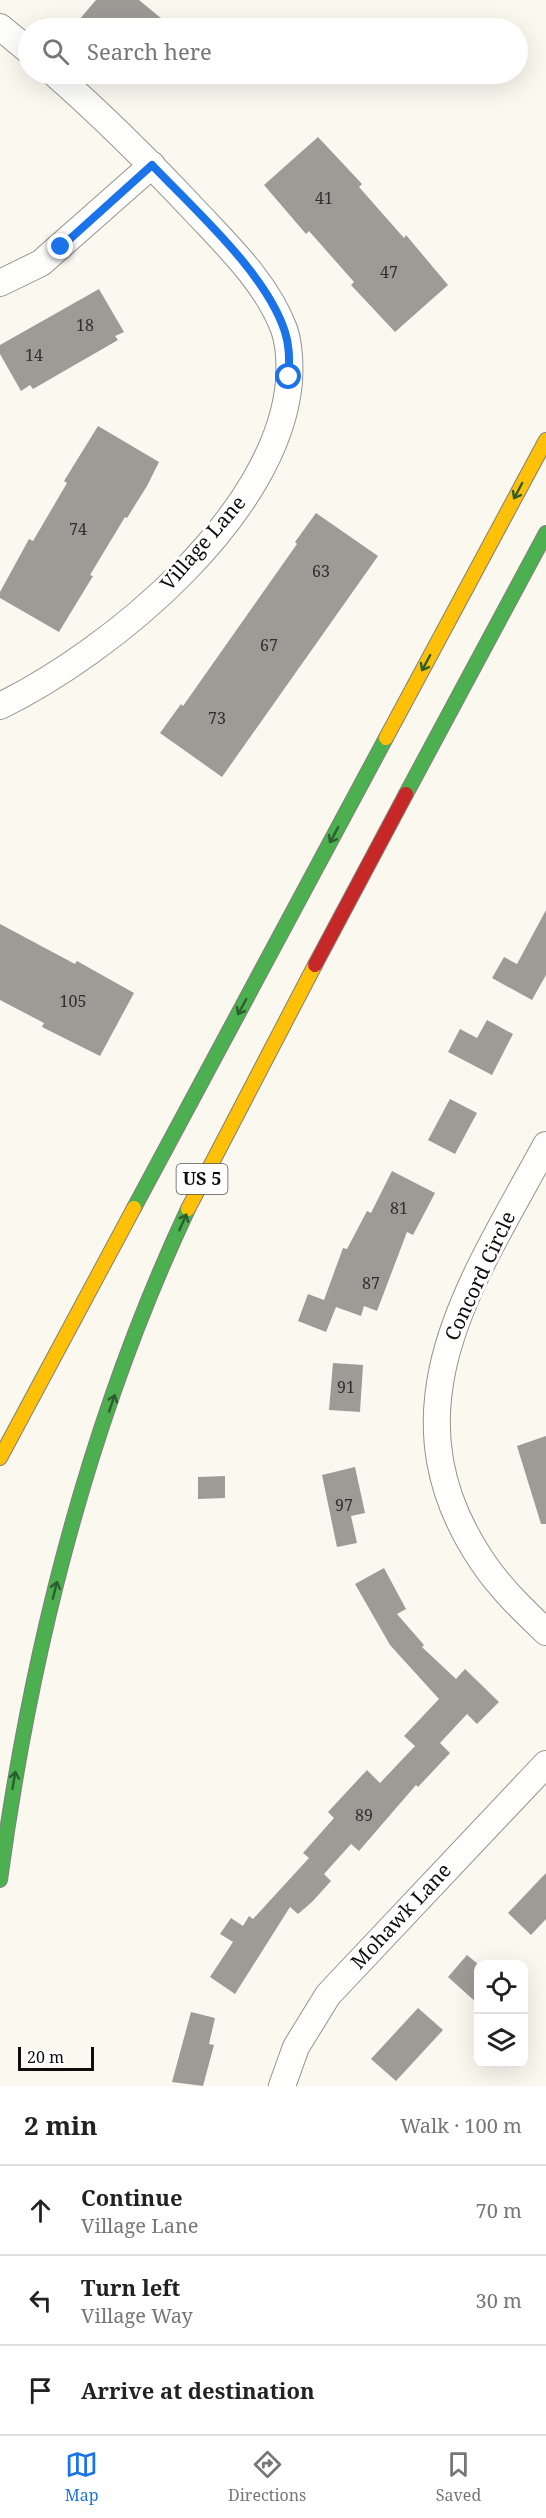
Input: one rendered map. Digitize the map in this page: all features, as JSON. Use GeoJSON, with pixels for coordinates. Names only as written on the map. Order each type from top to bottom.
{"type":"FeatureCollection","features":[{"type":"Feature","properties":{"kind":"highway","name":"US 5"},"geometry":{"type":"LineString","coordinates":[[0,1458],[546,440]]}},
{"type":"Feature","properties":{"kind":"highway","name":"US 5"},"geometry":{"type":"LineString","coordinates":[[0,1880],[20,1748],[61,1566],[101,1434],[166,1259],[230,1124],[546,533]]}},
{"type":"Feature","properties":{"kind":"street"},"geometry":{"type":"LineString","coordinates":[[0,27],[18,42]]}},
{"type":"Feature","properties":{"kind":"street","name":"Village Lane"},"geometry":{"type":"LineString","coordinates":[[0,706],[33,688],[107,638],[168,586],[221,529],[241,502],[270,452],[283,417],[289,377],[289,349],[280,318],[249,271],[152,165],[66,84]]}},
{"type":"Feature","properties":{"kind":"street"},"geometry":{"type":"LineString","coordinates":[[0,283],[21,275],[46,259],[152,165]]}},
{"type":"Feature","properties":{"kind":"street","name":"Concord Circle"},"geometry":{"type":"LineString","coordinates":[[546,1145],[489,1251],[453,1325],[444,1354],[437,1412],[442,1473],[466,1535],[493,1576],[546,1632]]}},
{"type":"Feature","properties":{"kind":"street","name":"Mohawk Lane"},"geometry":{"type":"LineString","coordinates":[[282,2086],[296,2047],[328,1995],[546,1764]]}},
{"type":"Feature","properties":{"kind":"building"},"geometry":{"type":"Polygon","coordinates":[[[96,0],[139,0],[161,18],[81,18],[96,0]]]}},
{"type":"Feature","properties":{"kind":"building"},"geometry":{"type":"Polygon","coordinates":[[[318,137],[362,184],[359,187],[404,238],[406,235],[448,285],[395,332],[351,285],[354,282],[309,231],[306,234],[264,185],[318,137]]]}},
{"type":"Feature","properties":{"kind":"building"},"geometry":{"type":"Polygon","coordinates":[[[99,289],[124,332],[115,336],[118,340],[33,389],[30,385],[21,391],[0,354],[0,345],[99,289]]]}},
{"type":"Feature","properties":{"kind":"building"},"geometry":{"type":"Polygon","coordinates":[[[98,426],[159,462],[147,486],[127,518],[125,517],[90,575],[93,576],[59,632],[0,598],[0,592],[29,539],[33,541],[67,483],[64,481],[98,426]]]}},
{"type":"Feature","properties":{"kind":"building"},"geometry":{"type":"Polygon","coordinates":[[[316,513],[378,556],[222,777],[160,733],[181,704],[183,706],[297,544],[295,542],[316,513]]]}},
{"type":"Feature","properties":{"kind":"building"},"geometry":{"type":"Polygon","coordinates":[[[546,910],[546,975],[532,1000],[492,978],[504,957],[517,964],[546,910]]]}},
{"type":"Feature","properties":{"kind":"building"},"geometry":{"type":"Polygon","coordinates":[[[0,924],[75,964],[77,961],[134,993],[100,1056],[42,1027],[44,1023],[0,1000],[0,924]]]}},
{"type":"Feature","properties":{"kind":"building"},"geometry":{"type":"Polygon","coordinates":[[[487,1020],[513,1034],[492,1075],[448,1052],[460,1029],[477,1038],[487,1020]]]}},
{"type":"Feature","properties":{"kind":"building"},"geometry":{"type":"Polygon","coordinates":[[[450,1099],[477,1113],[455,1154],[428,1140],[450,1099]]]}},
{"type":"Feature","properties":{"kind":"building"},"geometry":{"type":"Polygon","coordinates":[[[392,1171],[435,1193],[413,1235],[407,1232],[377,1311],[364,1306],[361,1316],[336,1307],[326,1332],[298,1321],[308,1294],[324,1300],[343,1248],[347,1249],[367,1211],[371,1213],[392,1171]]]}},
{"type":"Feature","properties":{"kind":"building"},"geometry":{"type":"Polygon","coordinates":[[[333,1363],[363,1365],[360,1412],[329,1410],[333,1363]]]}},
{"type":"Feature","properties":{"kind":"building"},"geometry":{"type":"Polygon","coordinates":[[[546,1436],[546,1524],[541,1524],[517,1446],[546,1436]]]}},
{"type":"Feature","properties":{"kind":"building"},"geometry":{"type":"Polygon","coordinates":[[[355,1467],[365,1513],[351,1516],[357,1543],[337,1547],[322,1475],[355,1467]]]}},
{"type":"Feature","properties":{"kind":"building"},"geometry":{"type":"Polygon","coordinates":[[[225,1476],[225,1498],[198,1499],[198,1477],[225,1476]]]}},
{"type":"Feature","properties":{"kind":"building"},"geometry":{"type":"Polygon","coordinates":[[[384,1568],[406,1609],[397,1614],[424,1645],[422,1647],[456,1679],[465,1669],[499,1702],[477,1724],[467,1714],[440,1743],[450,1753],[418,1787],[416,1785],[359,1851],[351,1844],[324,1874],[331,1881],[312,1902],[298,1914],[290,1907],[235,1994],[210,1977],[233,1942],[220,1934],[231,1918],[243,1926],[249,1916],[253,1919],[309,1858],[303,1853],[334,1818],[328,1812],[367,1770],[380,1783],[415,1746],[404,1736],[439,1699],[390,1645],[355,1584],[384,1568]]]}},
{"type":"Feature","properties":{"kind":"building"},"geometry":{"type":"Polygon","coordinates":[[[546,1873],[546,1919],[531,1935],[508,1913],[546,1873]]]}},
{"type":"Feature","properties":{"kind":"building"},"geometry":{"type":"Polygon","coordinates":[[[467,1955],[474,1961],[474,2000],[448,1977],[467,1955]]]}},
{"type":"Feature","properties":{"kind":"building"},"geometry":{"type":"Polygon","coordinates":[[[418,2008],[443,2030],[396,2081],[371,2059],[418,2008]]]}},
{"type":"Feature","properties":{"kind":"building"},"geometry":{"type":"Polygon","coordinates":[[[191,2012],[215,2018],[209,2044],[214,2045],[203,2086],[172,2082],[191,2012]]]}},
{"type":"Feature","properties":{"kind":"traffic: fast"},"geometry":{"type":"LineString","coordinates":[[406,794],[546,533]]}},
{"type":"Feature","properties":{"kind":"traffic: fast"},"geometry":{"type":"LineString","coordinates":[[134,1208],[386,738]]}},
{"type":"Feature","properties":{"kind":"traffic: fast"},"geometry":{"type":"LineString","coordinates":[[0,1880],[29,1708],[68,1537],[121,1371],[188,1209]]}},
{"type":"Feature","properties":{"kind":"traffic: slow"},"geometry":{"type":"LineString","coordinates":[[386,738],[546,440]]}},
{"type":"Feature","properties":{"kind":"traffic: slow"},"geometry":{"type":"LineString","coordinates":[[188,1209],[315,965]]}},
{"type":"Feature","properties":{"kind":"traffic: slow"},"geometry":{"type":"LineString","coordinates":[[0,1458],[134,1208]]}},
{"type":"Feature","properties":{"kind":"traffic: jam"},"geometry":{"type":"LineString","coordinates":[[315,965],[406,794]]}},
{"type":"Feature","properties":{"kind":"route"},"geometry":{"type":"LineString","coordinates":[[61,247],[152,165],[219,237],[262,288],[285,331],[289,349],[289,377]]}}]}
